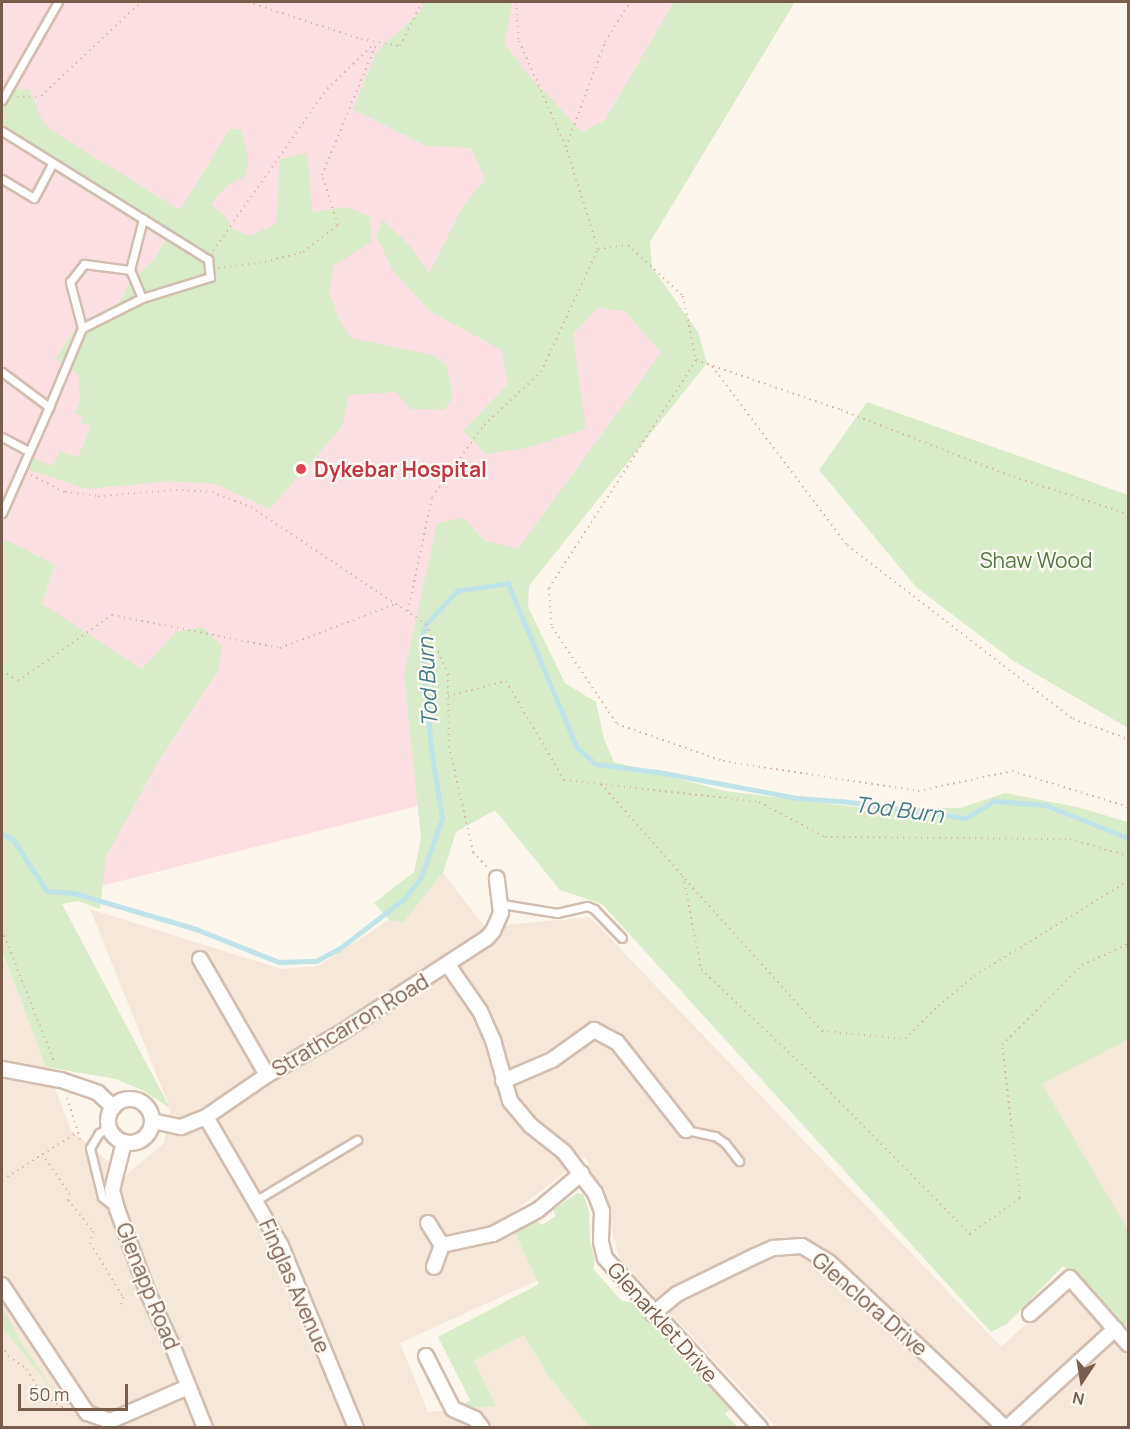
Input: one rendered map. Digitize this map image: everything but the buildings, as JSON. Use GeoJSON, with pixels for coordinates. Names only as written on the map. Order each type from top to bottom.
{"type":"FeatureCollection","features":[{"type":"Feature","properties":{"kind":"street"},"geometry":{"type":"LineString","coordinates":[[497,878],[502,904]]}},
{"type":"Feature","properties":{"kind":"street","name":"Strathcarron Road"},"geometry":{"type":"LineString","coordinates":[[152,1121],[181,1127],[206,1117],[267,1075],[448,965],[493,931],[502,904]]}},
{"type":"Feature","properties":{"kind":"street"},"geometry":{"type":"LineString","coordinates":[[200,959],[267,1075]]}},
{"type":"Feature","properties":{"kind":"street","name":"Glenarklet Drive"},"geometry":{"type":"LineString","coordinates":[[448,965],[480,1011],[493,1040],[510,1101],[531,1125],[564,1152],[595,1193],[602,1211],[601,1242],[605,1258],[653,1314],[760,1428]]}},
{"type":"Feature","properties":{"kind":"street"},"geometry":{"type":"LineString","coordinates":[[503,1081],[552,1060],[594,1030],[617,1042],[686,1130]]}},
{"type":"Feature","properties":{"kind":"street"},"geometry":{"type":"LineString","coordinates":[[2,1069],[61,1080],[98,1094],[113,1107]]}},
{"type":"Feature","properties":{"kind":"street"},"geometry":{"type":"LineString","coordinates":[[127,1099],[140,1101],[150,1111],[152,1121],[146,1137],[139,1141],[124,1142],[115,1137],[108,1120],[113,1107],[127,1099]]}},
{"type":"Feature","properties":{"kind":"street","name":"Finglas Avenue"},"geometry":{"type":"LineString","coordinates":[[206,1117],[281,1246],[356,1428]]}},
{"type":"Feature","properties":{"kind":"street","name":"Glenapp Road"},"geometry":{"type":"LineString","coordinates":[[124,1142],[112,1190],[117,1209],[148,1293],[172,1345],[205,1428]]}},
{"type":"Feature","properties":{"kind":"street"},"geometry":{"type":"LineString","coordinates":[[442,1245],[493,1234],[538,1210],[582,1173]]}},
{"type":"Feature","properties":{"kind":"street"},"geometry":{"type":"LineString","coordinates":[[428,1223],[442,1245]]}},
{"type":"Feature","properties":{"kind":"street"},"geometry":{"type":"LineString","coordinates":[[434,1267],[442,1245]]}},
{"type":"Feature","properties":{"kind":"street","name":"Glenclora Drive"},"geometry":{"type":"LineString","coordinates":[[653,1314],[676,1294],[755,1256],[773,1248],[802,1246],[829,1262],[1006,1428]]}},
{"type":"Feature","properties":{"kind":"street"},"geometry":{"type":"LineString","coordinates":[[1030,1314],[1070,1278],[1128,1344]]}},
{"type":"Feature","properties":{"kind":"street"},"geometry":{"type":"LineString","coordinates":[[2,1285],[87,1413],[110,1420],[188,1387]]}},
{"type":"Feature","properties":{"kind":"street"},"geometry":{"type":"LineString","coordinates":[[1006,1428],[1115,1329]]}},
{"type":"Feature","properties":{"kind":"street"},"geometry":{"type":"LineString","coordinates":[[426,1356],[453,1409],[475,1419],[482,1428]]}},
{"type":"Feature","properties":{"kind":"lane"},"geometry":{"type":"LineString","coordinates":[[2,99],[58,2]]}},
{"type":"Feature","properties":{"kind":"lane"},"geometry":{"type":"LineString","coordinates":[[3,135],[53,163],[208,259],[210,277],[142,298],[82,328]]}},
{"type":"Feature","properties":{"kind":"lane"},"geometry":{"type":"LineString","coordinates":[[2,179],[34,198],[53,163]]}},
{"type":"Feature","properties":{"kind":"lane"},"geometry":{"type":"LineString","coordinates":[[142,219],[130,270],[142,298]]}},
{"type":"Feature","properties":{"kind":"lane"},"geometry":{"type":"LineString","coordinates":[[2,513],[82,328],[70,282],[84,264],[130,270]]}},
{"type":"Feature","properties":{"kind":"lane"},"geometry":{"type":"LineString","coordinates":[[2,372],[49,406]]}},
{"type":"Feature","properties":{"kind":"lane"},"geometry":{"type":"LineString","coordinates":[[2,437],[28,452]]}},
{"type":"Feature","properties":{"kind":"lane"},"geometry":{"type":"LineString","coordinates":[[502,904],[556,913],[587,906],[594,909],[622,938]]}},
{"type":"Feature","properties":{"kind":"lane"},"geometry":{"type":"LineString","coordinates":[[109,1127],[99,1133],[90,1148],[102,1197],[117,1209]]}},
{"type":"Feature","properties":{"kind":"lane"},"geometry":{"type":"LineString","coordinates":[[686,1130],[715,1136],[725,1143],[739,1161]]}},
{"type":"Feature","properties":{"kind":"lane"},"geometry":{"type":"LineString","coordinates":[[255,1201],[357,1140]]}},
{"type":"Feature","properties":{"kind":"path"},"geometry":{"type":"LineString","coordinates":[[2,99],[41,96],[141,2]]}},
{"type":"Feature","properties":{"kind":"path"},"geometry":{"type":"LineString","coordinates":[[248,2],[361,39],[400,46],[422,2]]}},
{"type":"Feature","properties":{"kind":"path"},"geometry":{"type":"LineString","coordinates":[[408,611],[432,497],[484,425],[541,372],[598,249],[566,147],[519,41],[516,2]]}},
{"type":"Feature","properties":{"kind":"path"},"geometry":{"type":"LineString","coordinates":[[566,147],[604,42],[630,2]]}},
{"type":"Feature","properties":{"kind":"path"},"geometry":{"type":"LineString","coordinates":[[208,259],[327,89],[377,42]]}},
{"type":"Feature","properties":{"kind":"path"},"geometry":{"type":"LineString","coordinates":[[209,270],[265,262],[303,252],[338,225],[322,175],[377,42]]}},
{"type":"Feature","properties":{"kind":"path"},"geometry":{"type":"LineString","coordinates":[[598,249],[628,245],[683,296],[696,360],[549,588],[552,627],[617,724],[723,761],[918,791],[1012,771],[1128,807]]}},
{"type":"Feature","properties":{"kind":"path"},"geometry":{"type":"LineString","coordinates":[[696,360],[841,410],[1014,477],[1128,514]]}},
{"type":"Feature","properties":{"kind":"path"},"geometry":{"type":"LineString","coordinates":[[712,366],[847,545],[1073,719],[1128,739]]}},
{"type":"Feature","properties":{"kind":"path"},"geometry":{"type":"LineString","coordinates":[[20,470],[65,492],[98,496],[176,490],[212,492],[251,507],[426,624],[448,674],[449,746],[473,852],[497,878]]}},
{"type":"Feature","properties":{"kind":"path"},"geometry":{"type":"LineString","coordinates":[[2,670],[18,681],[112,615],[280,648],[396,603]]}},
{"type":"Feature","properties":{"kind":"path"},"geometry":{"type":"LineString","coordinates":[[448,696],[506,681],[564,780],[759,802],[825,837],[1070,839],[1128,856]]}},
{"type":"Feature","properties":{"kind":"path"},"geometry":{"type":"LineString","coordinates":[[601,784],[822,1031],[905,1040],[938,1006],[974,976],[1128,881]]}},
{"type":"Feature","properties":{"kind":"path"},"geometry":{"type":"LineString","coordinates":[[683,876],[702,969],[822,1084],[970,1234],[1020,1198],[1002,1045],[1082,965],[1128,944]]}},
{"type":"Feature","properties":{"kind":"path"},"geometry":{"type":"LineString","coordinates":[[2,930],[61,1080]]}},
{"type":"Feature","properties":{"kind":"path"},"geometry":{"type":"LineString","coordinates":[[2,1180],[78,1132]]}},
{"type":"Feature","properties":{"kind":"path"},"geometry":{"type":"LineString","coordinates":[[42,1154],[69,1194],[68,1200],[93,1231],[90,1243],[123,1297],[121,1306]]}},
{"type":"Feature","properties":{"kind":"path"},"geometry":{"type":"LineString","coordinates":[[2,1345],[8,1356],[27,1370],[40,1394],[76,1416]]}},
{"type":"Feature","properties":{"kind":"shaded area","name":"Dykebar Hospital"},"geometry":{"type":"Polygon","coordinates":[[[2,2],[771,2],[607,254],[685,353],[515,586],[584,764],[85,890],[2,810],[2,2]]]}},
{"type":"Feature","properties":{"kind":"shaded area"},"geometry":{"type":"Polygon","coordinates":[[[443,873],[485,927],[590,917],[1001,1347],[1066,1286],[1128,1354],[1128,1427],[776,1427],[619,1258],[604,1198],[585,1157],[512,1213],[515,1233],[538,1280],[400,1343],[428,1412],[495,1405],[473,1361],[524,1335],[547,1374],[589,1427],[2,1427],[2,951],[71,1130],[125,1176],[164,1143],[170,1108],[90,909],[282,969],[318,966],[389,920],[404,922],[443,873]]]}},
{"type":"Feature","properties":{"kind":"shaded area"},"geometry":{"type":"Polygon","coordinates":[[[1128,1040],[1128,1234],[1042,1084],[1128,1040]]]}},
{"type":"Feature","properties":{"kind":"green space"},"geometry":{"type":"Polygon","coordinates":[[[424,2],[512,2],[505,43],[524,70],[582,132],[605,120],[674,2],[795,2],[650,242],[652,267],[698,332],[707,363],[529,586],[528,607],[565,683],[596,702],[604,739],[614,762],[725,791],[856,807],[960,808],[1005,793],[1077,807],[1128,822],[1128,1040],[1042,1084],[1128,1230],[1128,1328],[1063,1266],[1007,1324],[991,1332],[602,904],[560,890],[495,810],[456,832],[443,873],[404,922],[389,920],[374,903],[414,872],[421,838],[404,674],[437,523],[464,518],[485,541],[518,549],[661,353],[625,311],[598,308],[573,334],[586,429],[526,448],[486,454],[463,431],[508,384],[502,350],[431,312],[393,271],[376,235],[383,220],[412,248],[429,274],[463,206],[485,179],[471,148],[426,146],[353,109],[377,51],[420,12],[424,2]]]}},
{"type":"Feature","properties":{"kind":"green space"},"geometry":{"type":"Polygon","coordinates":[[[2,88],[30,90],[40,116],[49,129],[180,210],[230,129],[241,129],[249,161],[245,176],[227,186],[211,204],[224,215],[232,228],[250,236],[276,224],[280,159],[307,153],[313,212],[347,207],[370,216],[371,242],[334,265],[329,292],[341,323],[351,338],[432,355],[447,365],[453,397],[444,410],[410,409],[396,392],[349,395],[342,427],[270,509],[216,484],[172,481],[87,489],[28,469],[33,458],[53,466],[60,451],[78,457],[91,426],[80,423],[83,416],[75,413],[80,401],[78,374],[55,359],[75,329],[121,301],[128,285],[156,257],[165,240],[58,174],[62,164],[2,123],[2,88]]]}},
{"type":"Feature","properties":{"kind":"green space","name":"Shaw Wood"},"geometry":{"type":"Polygon","coordinates":[[[867,402],[1128,495],[1128,728],[1015,662],[916,587],[819,470],[867,402]]]}},
{"type":"Feature","properties":{"kind":"green space"},"geometry":{"type":"Polygon","coordinates":[[[2,541],[10,542],[55,565],[42,604],[142,669],[176,632],[202,627],[222,646],[218,671],[157,764],[106,857],[100,909],[78,901],[62,904],[170,1108],[142,1090],[116,1079],[46,1067],[2,950],[2,541]]]}},
{"type":"Feature","properties":{"kind":"green space"},"geometry":{"type":"Polygon","coordinates":[[[577,1193],[583,1194],[589,1211],[590,1242],[595,1259],[593,1269],[622,1301],[636,1303],[733,1406],[725,1414],[738,1427],[589,1427],[547,1374],[524,1335],[474,1361],[496,1406],[458,1408],[470,1400],[438,1337],[539,1284],[515,1233],[536,1220],[542,1225],[556,1216],[553,1210],[577,1193]]]}},
{"type":"Feature","properties":{"kind":"green space"},"geometry":{"type":"Polygon","coordinates":[[[2,1305],[19,1339],[56,1394],[2,1327],[2,1305]]]}},
{"type":"Feature","properties":{"kind":"waterway","name":"Tod Burn"},"geometry":{"type":"LineString","coordinates":[[2,834],[13,839],[47,891],[74,893],[196,929],[279,962],[316,961],[339,949],[404,899],[421,878],[442,818],[431,749],[421,639],[426,624],[457,591],[508,583],[577,747],[596,764],[664,773],[797,798],[850,802],[966,818],[994,801],[1046,805],[1128,838]]}},
{"type":"Feature","properties":{"kind":"place","name":"Dykebar Hospital"},"geometry":{"type":"Point","coordinates":[301,469]}}]}
